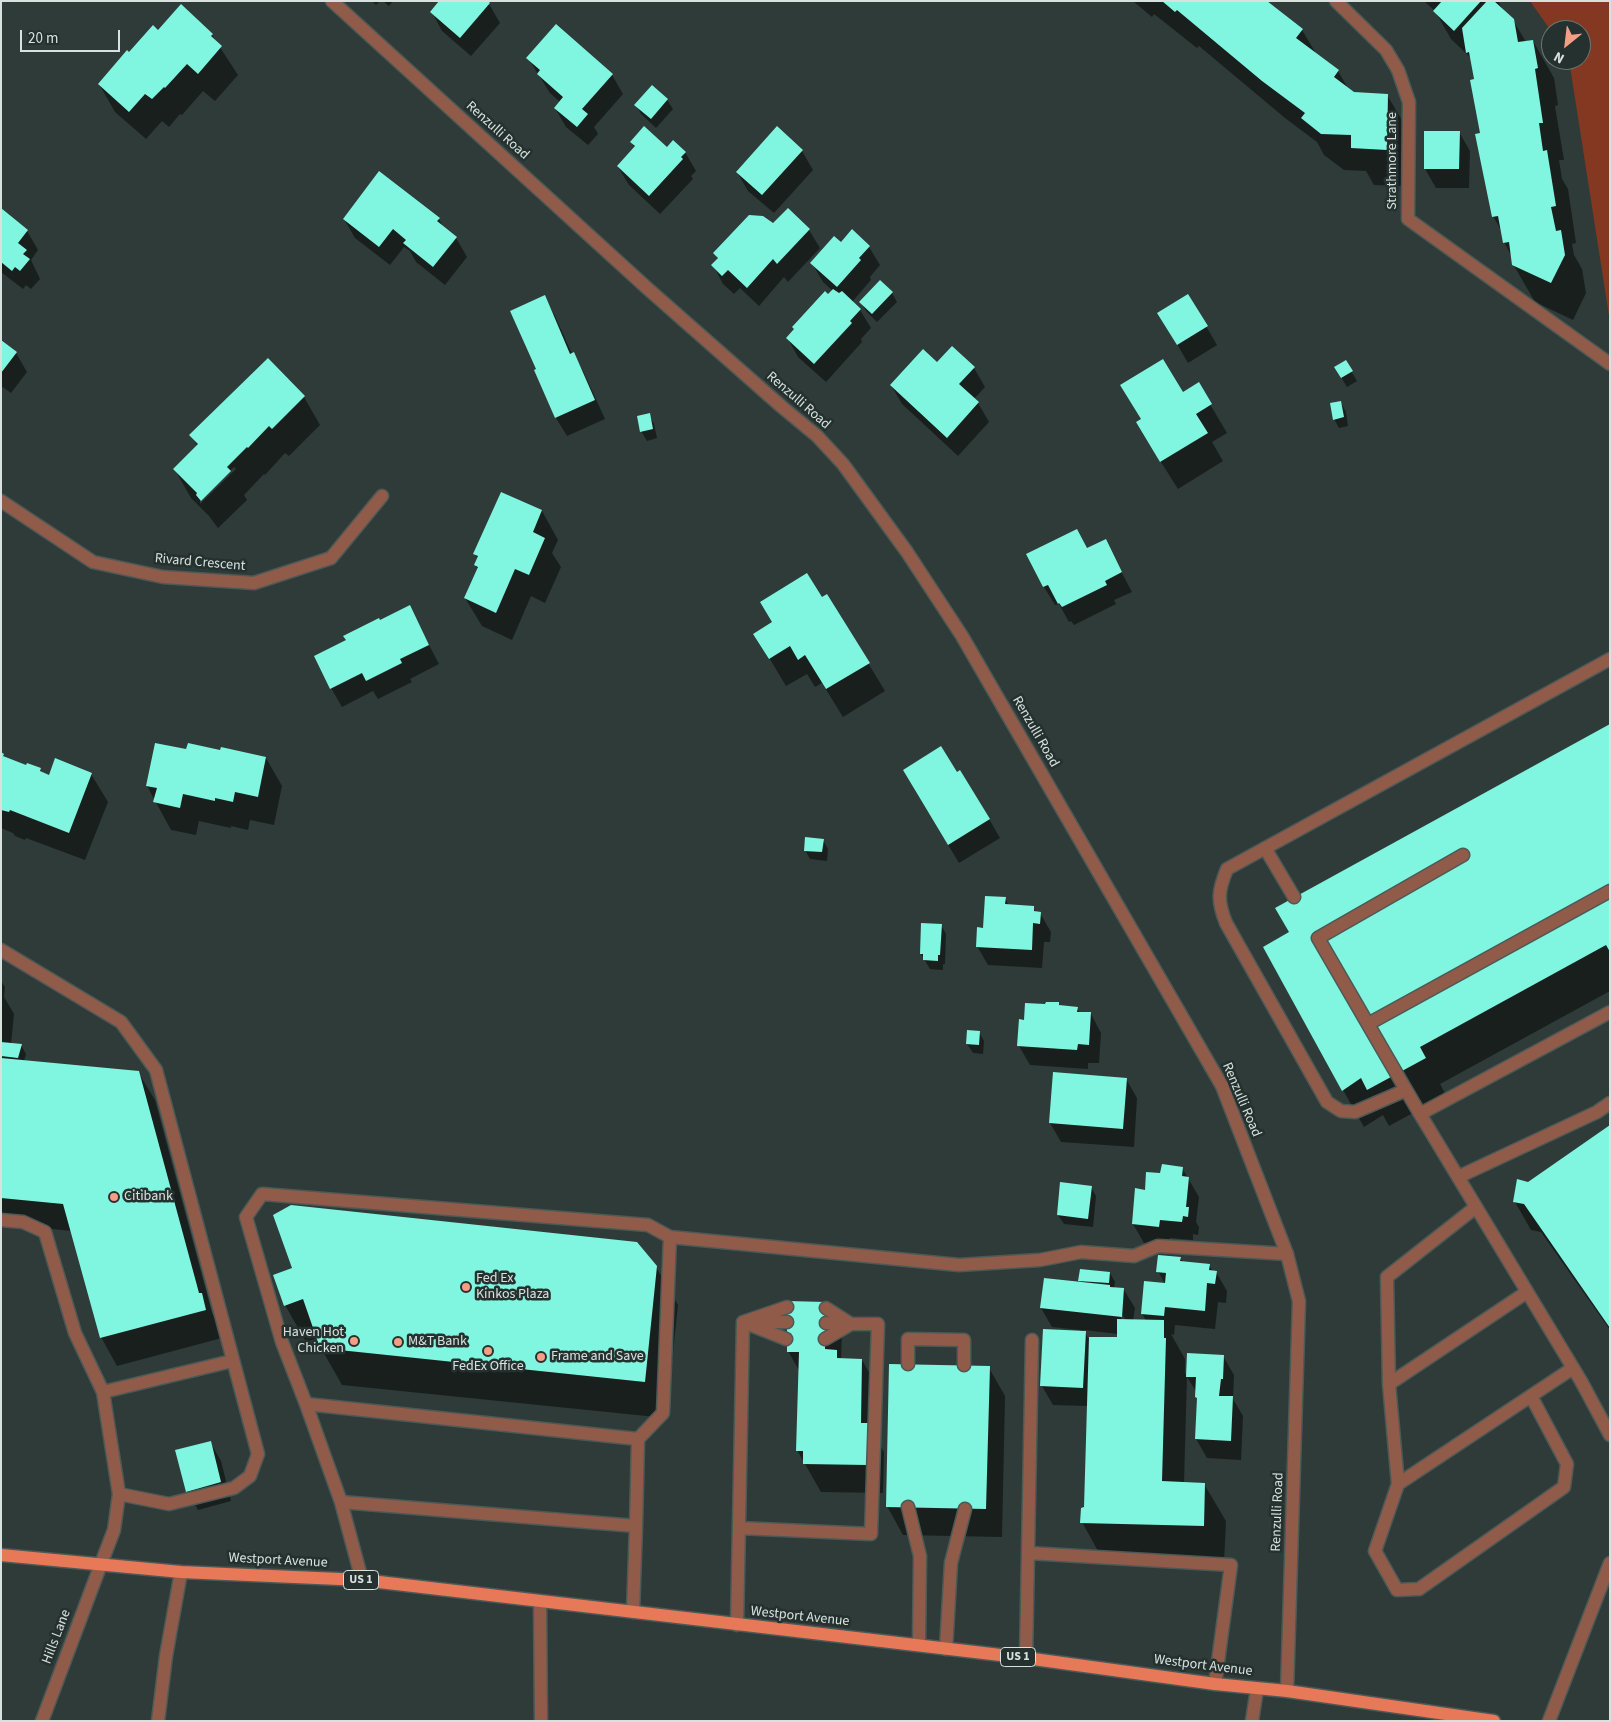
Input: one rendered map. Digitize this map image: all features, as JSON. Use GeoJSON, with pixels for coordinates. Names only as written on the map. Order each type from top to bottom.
{"type":"FeatureCollection","features":[{"type":"Feature","properties":{"kind":"main road","name":"US 1"},"geometry":{"type":"LineString","coordinates":[[1,1555],[101,1564]]}},
{"type":"Feature","properties":{"kind":"main road","name":"Westport Avenue"},"geometry":{"type":"LineString","coordinates":[[101,1564],[182,1572],[362,1580],[1026,1658],[1215,1684],[1287,1691],[1494,1721]]}},
{"type":"Feature","properties":{"kind":"street","name":"Renzulli Road"},"geometry":{"type":"LineString","coordinates":[[332,1],[647,288],[817,436],[843,464],[907,552],[962,636],[1222,1086],[1286,1254],[1299,1301],[1287,1691]]}},
{"type":"Feature","properties":{"kind":"street","name":"Strathmore Lane"},"geometry":{"type":"LineString","coordinates":[[1336,1],[1386,50],[1401,78],[1408,102],[1408,219],[1610,364]]}},
{"type":"Feature","properties":{"kind":"street","name":"Rivard Crescent"},"geometry":{"type":"LineString","coordinates":[[1,501],[93,562],[163,577],[254,583],[331,558],[382,496]]}},
{"type":"Feature","properties":{"kind":"street"},"geometry":{"type":"LineString","coordinates":[[1406,1090],[1355,1112],[1341,1111],[1327,1102],[1226,923],[1220,906],[1220,888],[1227,869],[1610,659]]}},
{"type":"Feature","properties":{"kind":"street"},"geometry":{"type":"LineString","coordinates":[[1265,848],[1294,897]]}},
{"type":"Feature","properties":{"kind":"street"},"geometry":{"type":"LineString","coordinates":[[1463,855],[1318,938],[1420,1114],[1573,1368],[1610,1435]]}},
{"type":"Feature","properties":{"kind":"street"},"geometry":{"type":"LineString","coordinates":[[1368,1024],[1610,891]]}},
{"type":"Feature","properties":{"kind":"street"},"geometry":{"type":"LineString","coordinates":[[1,950],[121,1022],[156,1070],[258,1454],[250,1476],[234,1488],[168,1504],[119,1494]]}},
{"type":"Feature","properties":{"kind":"street"},"geometry":{"type":"LineString","coordinates":[[1420,1114],[1610,1012]]}},
{"type":"Feature","properties":{"kind":"street"},"geometry":{"type":"LineString","coordinates":[[1458,1177],[1597,1112],[1610,1102]]}},
{"type":"Feature","properties":{"kind":"street"},"geometry":{"type":"LineString","coordinates":[[362,1580],[341,1502],[282,1342],[246,1217],[262,1194],[648,1225],[670,1237],[959,1265],[1040,1260],[1081,1252],[1134,1256],[1158,1246],[1286,1254]]}},
{"type":"Feature","properties":{"kind":"street"},"geometry":{"type":"LineString","coordinates":[[1476,1206],[1387,1277],[1389,1384],[1398,1484],[1375,1551],[1397,1590],[1419,1589],[1564,1487],[1567,1464],[1531,1396]]}},
{"type":"Feature","properties":{"kind":"street","name":"Hills Lane"},"geometry":{"type":"LineString","coordinates":[[1,1220],[23,1222],[45,1232],[75,1333],[103,1392],[119,1494],[114,1530],[42,1721]]}},
{"type":"Feature","properties":{"kind":"street"},"geometry":{"type":"LineString","coordinates":[[633,1612],[638,1439],[663,1413],[670,1237]]}},
{"type":"Feature","properties":{"kind":"street"},"geometry":{"type":"LineString","coordinates":[[1389,1384],[1528,1292]]}},
{"type":"Feature","properties":{"kind":"street"},"geometry":{"type":"LineString","coordinates":[[743,1322],[787,1307]]}},
{"type":"Feature","properties":{"kind":"street"},"geometry":{"type":"LineString","coordinates":[[826,1308],[852,1324]]}},
{"type":"Feature","properties":{"kind":"street"},"geometry":{"type":"LineString","coordinates":[[743,1322],[787,1322]]}},
{"type":"Feature","properties":{"kind":"street"},"geometry":{"type":"LineString","coordinates":[[743,1322],[786,1339]]}},
{"type":"Feature","properties":{"kind":"street"},"geometry":{"type":"LineString","coordinates":[[737,1624],[743,1322]]}},
{"type":"Feature","properties":{"kind":"street"},"geometry":{"type":"LineString","coordinates":[[739,1528],[872,1534],[878,1324],[826,1323]]}},
{"type":"Feature","properties":{"kind":"street"},"geometry":{"type":"LineString","coordinates":[[825,1339],[852,1324]]}},
{"type":"Feature","properties":{"kind":"street"},"geometry":{"type":"LineString","coordinates":[[908,1364],[908,1339],[964,1340],[964,1365]]}},
{"type":"Feature","properties":{"kind":"street"},"geometry":{"type":"LineString","coordinates":[[1026,1658],[1032,1340]]}},
{"type":"Feature","properties":{"kind":"street"},"geometry":{"type":"LineString","coordinates":[[103,1392],[232,1361]]}},
{"type":"Feature","properties":{"kind":"street"},"geometry":{"type":"LineString","coordinates":[[1398,1484],[1573,1368]]}},
{"type":"Feature","properties":{"kind":"street"},"geometry":{"type":"LineString","coordinates":[[306,1404],[638,1439]]}},
{"type":"Feature","properties":{"kind":"street"},"geometry":{"type":"LineString","coordinates":[[341,1502],[636,1526]]}},
{"type":"Feature","properties":{"kind":"street"},"geometry":{"type":"LineString","coordinates":[[908,1507],[920,1556],[920,1645]]}},
{"type":"Feature","properties":{"kind":"street"},"geometry":{"type":"LineString","coordinates":[[946,1649],[951,1563],[965,1509]]}},
{"type":"Feature","properties":{"kind":"street"},"geometry":{"type":"LineString","coordinates":[[1028,1553],[1231,1565],[1215,1684]]}},
{"type":"Feature","properties":{"kind":"street"},"geometry":{"type":"LineString","coordinates":[[1549,1721],[1610,1563]]}},
{"type":"Feature","properties":{"kind":"street"},"geometry":{"type":"LineString","coordinates":[[158,1721],[166,1656],[182,1572]]}},
{"type":"Feature","properties":{"kind":"street"},"geometry":{"type":"LineString","coordinates":[[540,1602],[541,1721]]}},
{"type":"Feature","properties":{"kind":"street"},"geometry":{"type":"LineString","coordinates":[[1252,1721],[1258,1689]]}},
{"type":"Feature","properties":{"kind":"shaded area"},"geometry":{"type":"Polygon","coordinates":[[[1530,1],[1610,1],[1610,322],[1571,70],[1591,70],[1591,20],[1543,20],[1530,1]]]}},
{"type":"Feature","properties":{"kind":"building"},"geometry":{"type":"Polygon","coordinates":[[[439,1],[488,1],[490,3],[460,38],[430,12],[439,1]]]}},
{"type":"Feature","properties":{"kind":"building"},"geometry":{"type":"Polygon","coordinates":[[[1162,1],[1267,1],[1303,29],[1296,38],[1339,70],[1334,77],[1354,92],[1388,94],[1387,150],[1351,148],[1351,135],[1321,134],[1301,118],[1305,113],[1262,81],[1177,10],[1175,12],[1162,1]]]}},
{"type":"Feature","properties":{"kind":"building"},"geometry":{"type":"Polygon","coordinates":[[[1442,1],[1481,1],[1454,31],[1433,11],[1442,1]]]}},
{"type":"Feature","properties":{"kind":"building"},"geometry":{"type":"Polygon","coordinates":[[[1487,1],[1494,1],[1514,19],[1518,42],[1533,40],[1538,68],[1535,69],[1543,123],[1539,123],[1543,151],[1547,150],[1556,206],[1551,207],[1556,231],[1561,230],[1565,255],[1551,283],[1512,265],[1509,242],[1503,243],[1498,216],[1492,217],[1475,134],[1480,133],[1470,80],[1474,79],[1469,52],[1466,53],[1462,28],[1487,1]]]}},
{"type":"Feature","properties":{"kind":"building"},"geometry":{"type":"Polygon","coordinates":[[[181,4],[213,34],[211,36],[222,46],[198,74],[187,64],[152,99],[145,94],[129,112],[98,84],[127,50],[129,52],[153,25],[158,30],[181,4]]]}},
{"type":"Feature","properties":{"kind":"building"},"geometry":{"type":"Polygon","coordinates":[[[556,24],[613,74],[582,109],[588,114],[577,127],[554,108],[563,97],[537,74],[540,70],[526,58],[556,24]]]}},
{"type":"Feature","properties":{"kind":"building"},"geometry":{"type":"Polygon","coordinates":[[[652,85],[668,99],[651,119],[634,105],[652,85]]]}},
{"type":"Feature","properties":{"kind":"building"},"geometry":{"type":"Polygon","coordinates":[[[644,126],[667,147],[673,140],[686,152],[681,157],[683,159],[649,196],[617,166],[635,146],[630,142],[644,126]]]}},
{"type":"Feature","properties":{"kind":"building"},"geometry":{"type":"Polygon","coordinates":[[[777,126],[803,150],[762,195],[736,172],[777,126]]]}},
{"type":"Feature","properties":{"kind":"building"},"geometry":{"type":"Polygon","coordinates":[[[1424,131],[1460,131],[1459,169],[1424,169],[1424,131]]]}},
{"type":"Feature","properties":{"kind":"building"},"geometry":{"type":"Polygon","coordinates":[[[379,171],[440,218],[437,221],[457,237],[433,267],[403,243],[406,240],[393,229],[379,247],[343,219],[379,171]]]}},
{"type":"Feature","properties":{"kind":"building"},"geometry":{"type":"Polygon","coordinates":[[[1,208],[28,230],[18,243],[27,250],[23,254],[30,259],[20,271],[15,267],[12,271],[1,262],[1,208]]]}},
{"type":"Feature","properties":{"kind":"building"},"geometry":{"type":"Polygon","coordinates":[[[788,208],[810,229],[777,264],[773,259],[747,288],[728,270],[722,276],[711,265],[718,258],[713,253],[749,215],[763,216],[773,223],[788,208]]]}},
{"type":"Feature","properties":{"kind":"building"},"geometry":{"type":"Polygon","coordinates":[[[852,229],[870,246],[859,258],[861,260],[837,287],[810,263],[834,236],[841,242],[852,229]]]}},
{"type":"Feature","properties":{"kind":"building"},"geometry":{"type":"Polygon","coordinates":[[[880,280],[893,292],[872,314],[859,302],[880,280]]]}},
{"type":"Feature","properties":{"kind":"building"},"geometry":{"type":"Polygon","coordinates":[[[833,289],[839,293],[842,291],[861,309],[850,321],[852,323],[814,364],[786,338],[794,329],[792,327],[825,291],[828,294],[833,289]]]}},
{"type":"Feature","properties":{"kind":"building"},"geometry":{"type":"Polygon","coordinates":[[[1188,294],[1208,326],[1177,345],[1157,313],[1188,294]]]}},
{"type":"Feature","properties":{"kind":"building"},"geometry":{"type":"Polygon","coordinates":[[[545,295],[570,354],[574,352],[595,400],[555,418],[510,311],[545,295]]]}},
{"type":"Feature","properties":{"kind":"building"},"geometry":{"type":"Polygon","coordinates":[[[1,340],[17,352],[1,373],[1,340]]]}},
{"type":"Feature","properties":{"kind":"building"},"geometry":{"type":"Polygon","coordinates":[[[952,346],[975,367],[959,384],[979,402],[947,438],[890,385],[923,349],[937,362],[952,346]]]}},
{"type":"Feature","properties":{"kind":"building"},"geometry":{"type":"Polygon","coordinates":[[[268,358],[305,396],[272,429],[269,426],[227,467],[231,471],[201,501],[196,495],[197,493],[173,469],[198,444],[189,435],[268,358]]]}},
{"type":"Feature","properties":{"kind":"building"},"geometry":{"type":"Polygon","coordinates":[[[1163,359],[1183,392],[1199,382],[1212,404],[1196,414],[1208,433],[1160,462],[1136,422],[1141,419],[1120,385],[1163,359]]]}},
{"type":"Feature","properties":{"kind":"building"},"geometry":{"type":"Polygon","coordinates":[[[1346,360],[1353,371],[1341,378],[1334,367],[1346,360]]]}},
{"type":"Feature","properties":{"kind":"building"},"geometry":{"type":"Polygon","coordinates":[[[1341,401],[1344,417],[1333,420],[1330,403],[1341,401]]]}},
{"type":"Feature","properties":{"kind":"building"},"geometry":{"type":"Polygon","coordinates":[[[650,413],[653,429],[640,432],[637,416],[650,413]]]}},
{"type":"Feature","properties":{"kind":"building"},"geometry":{"type":"Polygon","coordinates":[[[501,492],[542,510],[533,532],[545,538],[529,575],[515,569],[496,613],[464,598],[478,567],[474,565],[478,556],[473,554],[501,492]]]}},
{"type":"Feature","properties":{"kind":"building"},"geometry":{"type":"Polygon","coordinates":[[[1077,529],[1087,548],[1106,539],[1122,572],[1105,581],[1107,585],[1062,607],[1058,604],[1048,585],[1043,587],[1026,554],[1077,529]]]}},
{"type":"Feature","properties":{"kind":"building"},"geometry":{"type":"Polygon","coordinates":[[[807,573],[822,597],[827,594],[870,663],[826,689],[805,655],[798,660],[790,646],[769,659],[753,634],[772,622],[760,602],[807,573]]]}},
{"type":"Feature","properties":{"kind":"building"},"geometry":{"type":"Polygon","coordinates":[[[410,605],[429,645],[400,659],[402,663],[366,681],[362,673],[330,689],[314,656],[346,640],[343,636],[410,605]]]}},
{"type":"Feature","properties":{"kind":"building"},"geometry":{"type":"Polygon","coordinates":[[[1610,724],[1610,952],[1606,945],[1420,1047],[1426,1058],[1367,1090],[1361,1078],[1342,1091],[1263,947],[1289,932],[1275,908],[1610,724]]]}},
{"type":"Feature","properties":{"kind":"building"},"geometry":{"type":"Polygon","coordinates":[[[155,743],[186,749],[188,743],[220,750],[221,747],[266,757],[258,797],[235,792],[233,802],[215,798],[215,801],[183,794],[180,808],[153,802],[157,788],[146,786],[155,743]]]}},
{"type":"Feature","properties":{"kind":"building"},"geometry":{"type":"Polygon","coordinates":[[[941,746],[957,772],[960,770],[990,819],[948,845],[903,770],[941,746]]]}},
{"type":"Feature","properties":{"kind":"building"},"geometry":{"type":"Polygon","coordinates":[[[1,752],[4,754],[3,756],[26,765],[27,763],[41,768],[40,771],[49,775],[55,758],[92,773],[69,833],[10,810],[9,812],[1,810],[1,752]]]}},
{"type":"Feature","properties":{"kind":"building"},"geometry":{"type":"Polygon","coordinates":[[[805,837],[824,839],[822,852],[804,851],[805,837]]]}},
{"type":"Feature","properties":{"kind":"building"},"geometry":{"type":"Polygon","coordinates":[[[985,896],[1006,897],[1005,904],[1034,906],[1034,911],[1041,912],[1040,924],[1033,923],[1032,950],[976,947],[977,927],[983,928],[985,896]]]}},
{"type":"Feature","properties":{"kind":"building"},"geometry":{"type":"Polygon","coordinates":[[[921,923],[942,924],[938,961],[923,960],[923,954],[920,954],[921,923]]]}},
{"type":"Feature","properties":{"kind":"building"},"geometry":{"type":"Polygon","coordinates":[[[1046,1002],[1059,1002],[1059,1005],[1078,1007],[1077,1012],[1091,1012],[1089,1045],[1078,1044],[1077,1050],[1017,1046],[1019,1019],[1024,1020],[1025,1003],[1045,1004],[1046,1002]]]}},
{"type":"Feature","properties":{"kind":"building"},"geometry":{"type":"Polygon","coordinates":[[[967,1030],[980,1031],[979,1045],[966,1044],[967,1030]]]}},
{"type":"Feature","properties":{"kind":"building"},"geometry":{"type":"Polygon","coordinates":[[[1,1042],[22,1044],[18,1058],[1,1056],[1,1042]]]}},
{"type":"Feature","properties":{"kind":"building"},"geometry":{"type":"Polygon","coordinates":[[[1,1058],[139,1071],[199,1293],[202,1293],[206,1310],[100,1338],[63,1204],[1,1198],[1,1058]]]}},
{"type":"Feature","properties":{"kind":"building"},"geometry":{"type":"Polygon","coordinates":[[[1053,1072],[1127,1078],[1123,1129],[1049,1123],[1053,1072]]]}},
{"type":"Feature","properties":{"kind":"building"},"geometry":{"type":"Polygon","coordinates":[[[1610,1125],[1610,1328],[1524,1204],[1513,1202],[1517,1179],[1528,1182],[1610,1125]]]}},
{"type":"Feature","properties":{"kind":"building"},"geometry":{"type":"Polygon","coordinates":[[[1162,1164],[1183,1167],[1182,1176],[1189,1177],[1186,1207],[1189,1207],[1188,1217],[1183,1216],[1182,1222],[1160,1220],[1159,1227],[1132,1224],[1135,1188],[1145,1190],[1146,1172],[1160,1173],[1162,1164]]]}},
{"type":"Feature","properties":{"kind":"building"},"geometry":{"type":"Polygon","coordinates":[[[1060,1182],[1092,1186],[1088,1219],[1057,1215],[1060,1182]]]}},
{"type":"Feature","properties":{"kind":"building","name":"Fed Ex Kinkos Plaza"},"geometry":{"type":"Polygon","coordinates":[[[291,1205],[637,1242],[657,1266],[645,1382],[320,1348],[303,1299],[284,1306],[273,1275],[292,1268],[273,1215],[291,1205]]]}},
{"type":"Feature","properties":{"kind":"building"},"geometry":{"type":"Polygon","coordinates":[[[1158,1255],[1181,1257],[1180,1261],[1210,1264],[1209,1270],[1217,1271],[1215,1284],[1207,1283],[1205,1311],[1165,1307],[1164,1316],[1141,1314],[1144,1281],[1165,1283],[1166,1273],[1156,1272],[1158,1255]]]}},
{"type":"Feature","properties":{"kind":"building"},"geometry":{"type":"Polygon","coordinates":[[[1080,1269],[1110,1272],[1109,1283],[1078,1281],[1080,1269]]]}},
{"type":"Feature","properties":{"kind":"building"},"geometry":{"type":"Polygon","coordinates":[[[1044,1278],[1124,1288],[1122,1317],[1040,1308],[1044,1278]]]}},
{"type":"Feature","properties":{"kind":"building"},"geometry":{"type":"Polygon","coordinates":[[[787,1301],[826,1302],[825,1349],[837,1350],[837,1358],[862,1359],[861,1423],[868,1423],[867,1465],[803,1464],[803,1451],[796,1451],[799,1352],[787,1352],[787,1301]]]}},
{"type":"Feature","properties":{"kind":"building"},"geometry":{"type":"Polygon","coordinates":[[[1117,1319],[1164,1320],[1164,1338],[1166,1338],[1162,1481],[1205,1483],[1204,1526],[1080,1523],[1081,1508],[1084,1507],[1089,1337],[1117,1337],[1117,1319]]]}},
{"type":"Feature","properties":{"kind":"building"},"geometry":{"type":"Polygon","coordinates":[[[1043,1329],[1086,1331],[1083,1388],[1040,1386],[1043,1329]]]}},
{"type":"Feature","properties":{"kind":"building"},"geometry":{"type":"Polygon","coordinates":[[[1187,1353],[1224,1355],[1223,1379],[1221,1379],[1219,1396],[1233,1396],[1231,1441],[1195,1439],[1196,1377],[1186,1377],[1187,1353]]]}},
{"type":"Feature","properties":{"kind":"building"},"geometry":{"type":"Polygon","coordinates":[[[889,1364],[990,1366],[986,1509],[886,1507],[889,1364]]]}},
{"type":"Feature","properties":{"kind":"building"},"geometry":{"type":"Polygon","coordinates":[[[211,1441],[221,1482],[186,1492],[175,1450],[211,1441]]]}},
{"type":"Feature","properties":{"kind":"place","name":"Citibank"},"geometry":{"type":"Point","coordinates":[114,1197]}},
{"type":"Feature","properties":{"kind":"place","name":"Fed Ex Kinkos Plaza"},"geometry":{"type":"Point","coordinates":[466,1287]}},
{"type":"Feature","properties":{"kind":"place","name":"Haven Hot Chicken"},"geometry":{"type":"Point","coordinates":[354,1341]}},
{"type":"Feature","properties":{"kind":"place","name":"M&T Bank"},"geometry":{"type":"Point","coordinates":[398,1342]}},
{"type":"Feature","properties":{"kind":"place","name":"FedEx Office"},"geometry":{"type":"Point","coordinates":[488,1351]}},
{"type":"Feature","properties":{"kind":"place","name":"Frame and Save"},"geometry":{"type":"Point","coordinates":[541,1357]}}]}
